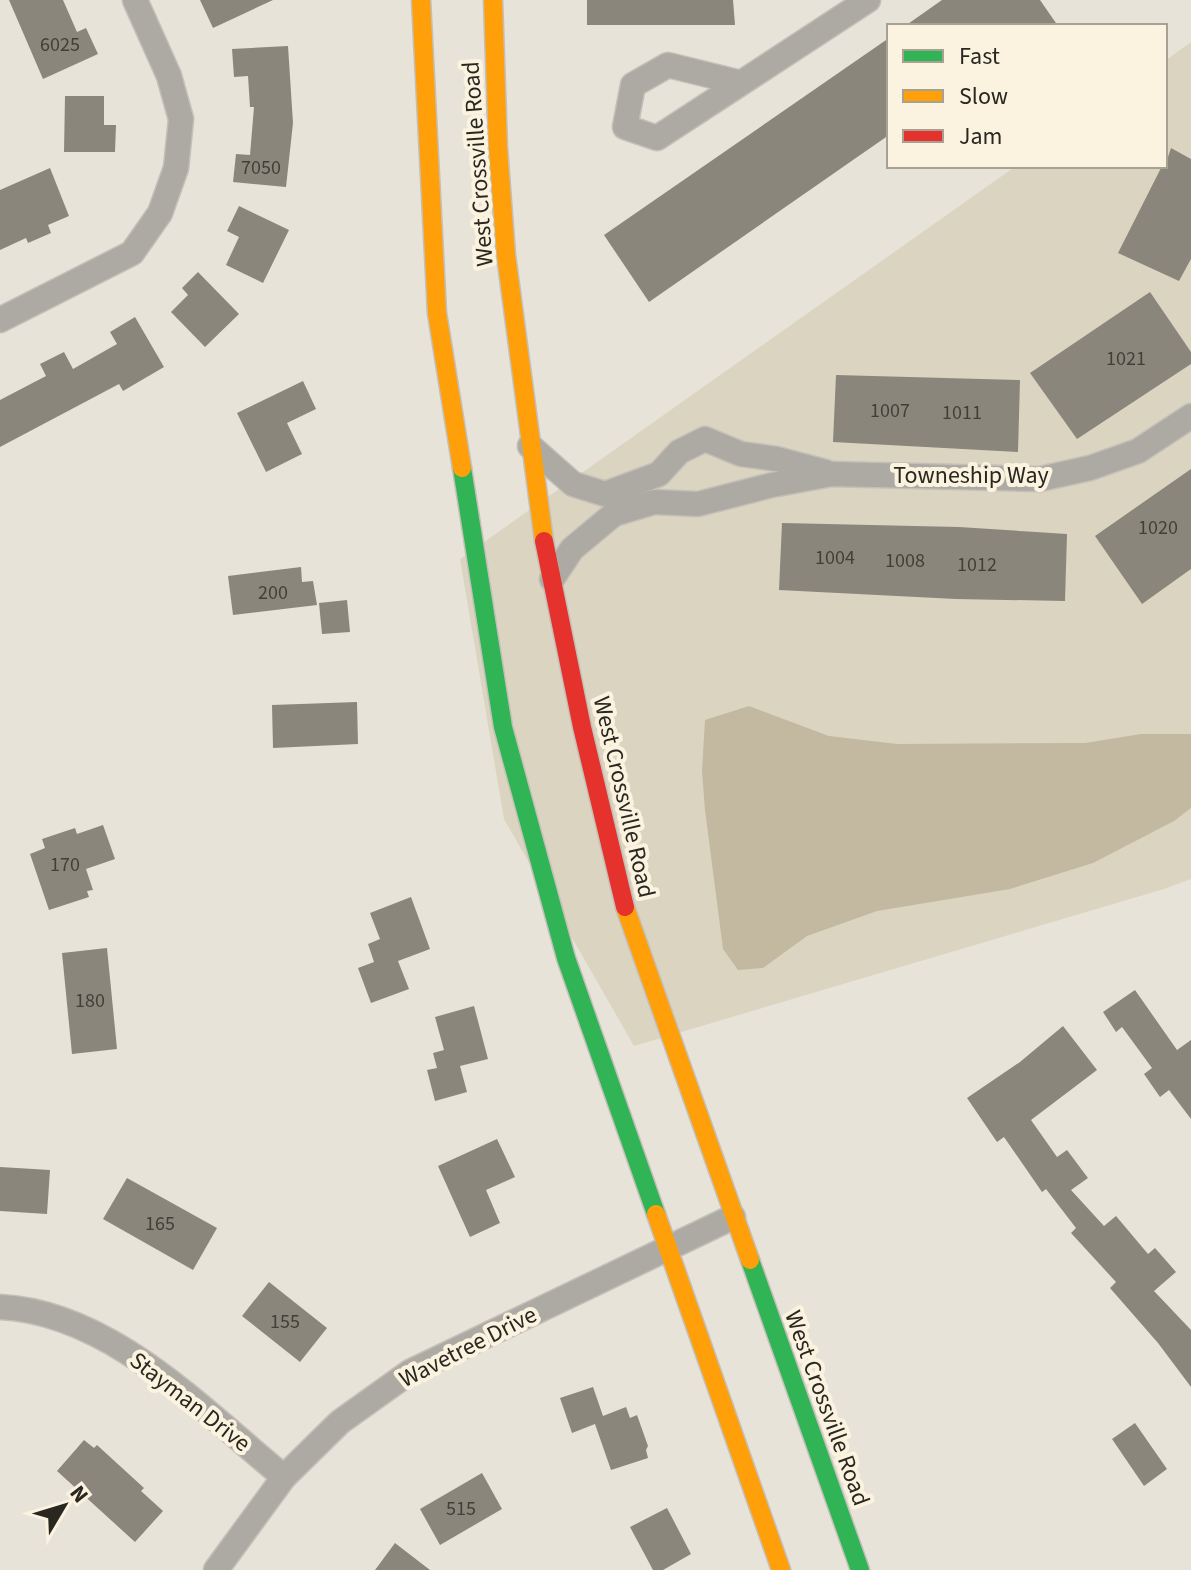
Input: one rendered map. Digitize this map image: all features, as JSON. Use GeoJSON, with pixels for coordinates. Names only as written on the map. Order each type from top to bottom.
{"type":"FeatureCollection","features":[{"type":"Feature","properties":{"kind":"main road","name":"West Crossville Road"},"geometry":{"type":"LineString","coordinates":[[421,0],[437,313],[503,727],[566,958],[781,1570]]}},
{"type":"Feature","properties":{"kind":"main road","name":"West Crossville Road"},"geometry":{"type":"LineString","coordinates":[[493,0],[498,148],[506,255],[540,520],[582,727],[625,908],[860,1570]]}},
{"type":"Feature","properties":{"kind":"street"},"geometry":{"type":"LineString","coordinates":[[0,320],[132,253],[160,213],[176,168],[181,119],[169,76],[135,0]]}},
{"type":"Feature","properties":{"kind":"street"},"geometry":{"type":"LineString","coordinates":[[741,83],[668,65],[633,85],[625,127],[657,138],[868,0]]}},
{"type":"Feature","properties":{"kind":"street","name":"Towneship Way"},"geometry":{"type":"LineString","coordinates":[[610,504],[698,504],[832,474],[1040,479],[1090,468],[1138,451],[1191,416]]}},
{"type":"Feature","properties":{"kind":"street","name":"Towneship Way"},"geometry":{"type":"LineString","coordinates":[[610,504],[659,474],[679,452],[705,439],[741,454],[777,459],[832,474]]}},
{"type":"Feature","properties":{"kind":"street"},"geometry":{"type":"LineString","coordinates":[[530,446],[573,484],[610,504],[572,549],[552,579]]}},
{"type":"Feature","properties":{"kind":"street","name":"Wavetree Drive"},"geometry":{"type":"LineString","coordinates":[[216,1570],[284,1477],[340,1422],[410,1372],[733,1217]]}},
{"type":"Feature","properties":{"kind":"street","name":"Stayman Drive"},"geometry":{"type":"LineString","coordinates":[[0,1307],[45,1314],[84,1327],[140,1358],[284,1477]]}},
{"type":"Feature","properties":{"kind":"shaded area"},"geometry":{"type":"Polygon","coordinates":[[[1191,42],[1191,879],[634,1046],[504,819],[460,559],[1013,168],[1167,168],[1167,60],[1191,42]]]}},
{"type":"Feature","properties":{"kind":"shaded area"},"geometry":{"type":"Polygon","coordinates":[[[749,706],[829,736],[897,744],[1085,743],[1141,734],[1191,734],[1191,808],[1174,821],[1093,863],[1010,889],[877,911],[807,936],[763,968],[738,970],[723,949],[702,771],[705,720],[749,706]]]}},
{"type":"Feature","properties":{"kind":"building"},"geometry":{"type":"Polygon","coordinates":[[[9,0],[63,0],[77,32],[86,28],[98,54],[43,79],[9,0]]]}},
{"type":"Feature","properties":{"kind":"building"},"geometry":{"type":"Polygon","coordinates":[[[200,0],[273,0],[213,28],[200,0]]]}},
{"type":"Feature","properties":{"kind":"building"},"geometry":{"type":"Polygon","coordinates":[[[587,0],[733,0],[735,25],[587,25],[587,0]]]}},
{"type":"Feature","properties":{"kind":"building"},"geometry":{"type":"Polygon","coordinates":[[[942,0],[1040,0],[1057,24],[908,24],[942,0]]]}},
{"type":"Feature","properties":{"kind":"building"},"geometry":{"type":"Polygon","coordinates":[[[887,39],[887,136],[649,302],[604,235],[887,39]]]}},
{"type":"Feature","properties":{"kind":"building"},"geometry":{"type":"Polygon","coordinates":[[[288,46],[293,123],[286,187],[233,182],[236,154],[250,155],[254,107],[250,107],[248,76],[234,77],[232,49],[288,46]]]}},
{"type":"Feature","properties":{"kind":"building"},"geometry":{"type":"Polygon","coordinates":[[[65,96],[104,96],[104,125],[116,125],[115,152],[64,152],[65,96]]]}},
{"type":"Feature","properties":{"kind":"building"},"geometry":{"type":"Polygon","coordinates":[[[1171,148],[1191,159],[1191,259],[1179,281],[1118,253],[1161,168],[1167,168],[1171,148]]]}},
{"type":"Feature","properties":{"kind":"building"},"geometry":{"type":"Polygon","coordinates":[[[50,168],[69,216],[48,225],[51,233],[28,243],[26,238],[0,250],[0,190],[50,168]]]}},
{"type":"Feature","properties":{"kind":"building"},"geometry":{"type":"Polygon","coordinates":[[[239,206],[289,230],[263,283],[226,265],[239,237],[227,231],[239,206]]]}},
{"type":"Feature","properties":{"kind":"building"},"geometry":{"type":"Polygon","coordinates":[[[198,272],[239,314],[205,347],[171,312],[188,295],[182,288],[198,272]]]}},
{"type":"Feature","properties":{"kind":"building"},"geometry":{"type":"Polygon","coordinates":[[[1150,292],[1191,352],[1191,364],[1077,439],[1030,373],[1150,292]]]}},
{"type":"Feature","properties":{"kind":"building"},"geometry":{"type":"Polygon","coordinates":[[[135,317],[164,367],[123,391],[119,384],[0,447],[0,400],[46,376],[40,364],[64,352],[73,369],[117,344],[110,332],[135,317]]]}},
{"type":"Feature","properties":{"kind":"building"},"geometry":{"type":"Polygon","coordinates":[[[836,375],[1020,380],[1018,452],[833,442],[836,375]]]}},
{"type":"Feature","properties":{"kind":"building"},"geometry":{"type":"Polygon","coordinates":[[[303,381],[316,409],[287,423],[302,454],[266,472],[237,413],[303,381]]]}},
{"type":"Feature","properties":{"kind":"building"},"geometry":{"type":"Polygon","coordinates":[[[1191,469],[1191,569],[1142,604],[1095,536],[1191,469]]]}},
{"type":"Feature","properties":{"kind":"building"},"geometry":{"type":"Polygon","coordinates":[[[782,523],[959,527],[1067,534],[1065,601],[779,590],[782,523]]]}},
{"type":"Feature","properties":{"kind":"building"},"geometry":{"type":"Polygon","coordinates":[[[301,567],[302,582],[313,581],[317,605],[233,615],[228,576],[301,567]]]}},
{"type":"Feature","properties":{"kind":"building"},"geometry":{"type":"Polygon","coordinates":[[[347,600],[350,632],[322,634],[319,603],[347,600]]]}},
{"type":"Feature","properties":{"kind":"building"},"geometry":{"type":"Polygon","coordinates":[[[357,702],[358,744],[273,748],[272,705],[357,702]]]}},
{"type":"Feature","properties":{"kind":"building"},"geometry":{"type":"Polygon","coordinates":[[[103,825],[115,859],[86,869],[93,890],[87,891],[89,897],[49,910],[30,854],[45,848],[42,839],[75,828],[77,834],[103,825]]]}},
{"type":"Feature","properties":{"kind":"building"},"geometry":{"type":"Polygon","coordinates":[[[411,897],[430,949],[398,961],[409,989],[371,1003],[358,968],[374,962],[368,944],[380,939],[370,913],[411,897]]]}},
{"type":"Feature","properties":{"kind":"building"},"geometry":{"type":"Polygon","coordinates":[[[107,948],[117,1049],[72,1054],[62,953],[107,948]]]}},
{"type":"Feature","properties":{"kind":"building"},"geometry":{"type":"Polygon","coordinates":[[[1135,990],[1177,1050],[1191,1040],[1191,1119],[1169,1090],[1160,1097],[1144,1074],[1152,1068],[1122,1027],[1116,1032],[1103,1012],[1135,990]]]}},
{"type":"Feature","properties":{"kind":"building"},"geometry":{"type":"Polygon","coordinates":[[[474,1006],[488,1059],[460,1066],[467,1092],[435,1101],[427,1070],[437,1068],[433,1053],[444,1050],[435,1017],[474,1006]]]}},
{"type":"Feature","properties":{"kind":"building"},"geometry":{"type":"Polygon","coordinates":[[[1063,1026],[1097,1070],[1031,1120],[1057,1157],[1067,1150],[1088,1178],[1071,1190],[1104,1226],[1116,1216],[1148,1254],[1155,1248],[1176,1272],[1154,1291],[1191,1330],[1191,1387],[1110,1288],[1116,1282],[1071,1233],[1076,1228],[1046,1189],[1042,1192],[1004,1137],[997,1142],[967,1098],[1020,1062],[1063,1026]]]}},
{"type":"Feature","properties":{"kind":"building"},"geometry":{"type":"Polygon","coordinates":[[[497,1139],[515,1177],[486,1190],[500,1223],[470,1237],[438,1166],[497,1139]]]}},
{"type":"Feature","properties":{"kind":"building"},"geometry":{"type":"Polygon","coordinates":[[[0,1167],[50,1170],[47,1214],[0,1211],[0,1167]]]}},
{"type":"Feature","properties":{"kind":"building"},"geometry":{"type":"Polygon","coordinates":[[[127,1178],[217,1228],[193,1270],[103,1219],[127,1178]]]}},
{"type":"Feature","properties":{"kind":"building"},"geometry":{"type":"Polygon","coordinates":[[[269,1282],[327,1328],[300,1362],[242,1316],[269,1282]]]}},
{"type":"Feature","properties":{"kind":"building"},"geometry":{"type":"Polygon","coordinates":[[[593,1387],[603,1416],[626,1407],[630,1418],[637,1415],[648,1446],[648,1458],[611,1470],[595,1424],[572,1433],[560,1398],[593,1387]]]}},
{"type":"Feature","properties":{"kind":"building"},"geometry":{"type":"Polygon","coordinates":[[[1135,1423],[1167,1469],[1144,1486],[1112,1439],[1135,1423]]]}},
{"type":"Feature","properties":{"kind":"building"},"geometry":{"type":"Polygon","coordinates":[[[84,1440],[94,1448],[97,1445],[144,1488],[141,1491],[163,1511],[135,1542],[57,1471],[84,1440]]]}},
{"type":"Feature","properties":{"kind":"building"},"geometry":{"type":"Polygon","coordinates":[[[482,1473],[502,1509],[440,1545],[420,1509],[482,1473]]]}},
{"type":"Feature","properties":{"kind":"building"},"geometry":{"type":"Polygon","coordinates":[[[667,1508],[691,1554],[663,1570],[653,1570],[630,1527],[667,1508]]]}},
{"type":"Feature","properties":{"kind":"building"},"geometry":{"type":"Polygon","coordinates":[[[395,1543],[404,1550],[430,1570],[375,1570],[395,1543]]]}},
{"type":"Feature","properties":{"kind":"traffic: fast"},"geometry":{"type":"LineString","coordinates":[[462,468],[503,727],[566,958],[656,1214]]}},
{"type":"Feature","properties":{"kind":"traffic: fast"},"geometry":{"type":"LineString","coordinates":[[750,1260],[860,1570]]}},
{"type":"Feature","properties":{"kind":"traffic: slow"},"geometry":{"type":"LineString","coordinates":[[421,0],[437,313],[462,468]]}},
{"type":"Feature","properties":{"kind":"traffic: slow"},"geometry":{"type":"LineString","coordinates":[[493,0],[498,148],[506,255],[544,541]]}},
{"type":"Feature","properties":{"kind":"traffic: slow"},"geometry":{"type":"LineString","coordinates":[[625,907],[750,1260]]}},
{"type":"Feature","properties":{"kind":"traffic: slow"},"geometry":{"type":"LineString","coordinates":[[656,1214],[781,1570]]}},
{"type":"Feature","properties":{"kind":"traffic: jam"},"geometry":{"type":"LineString","coordinates":[[544,541],[582,727],[625,907]]}}]}
